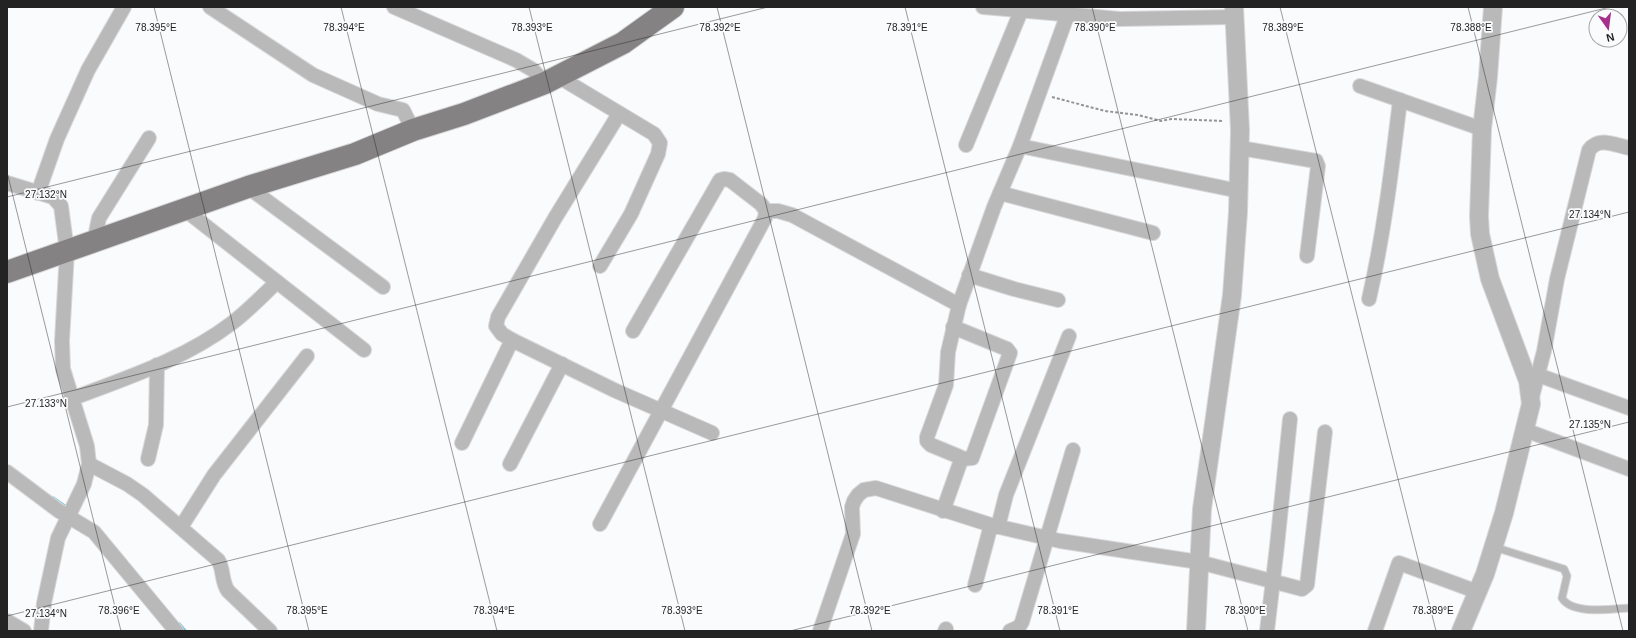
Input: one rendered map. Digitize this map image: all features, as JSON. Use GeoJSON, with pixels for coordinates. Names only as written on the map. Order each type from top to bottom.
{"type":"FeatureCollection","features":[{"type":"Feature","properties":{"kind":"main road"},"geometry":{"type":"LineString","coordinates":[[7,272],[248,187],[355,154],[413,130],[464,114],[552,80],[623,43],[673,7]]}},
{"type":"Feature","properties":{"kind":"street"},"geometry":{"type":"LineString","coordinates":[[38,193],[57,139],[88,70],[124,7]]}},
{"type":"Feature","properties":{"kind":"street"},"geometry":{"type":"LineString","coordinates":[[210,7],[313,75],[378,104],[403,110],[413,130]]}},
{"type":"Feature","properties":{"kind":"street"},"geometry":{"type":"LineString","coordinates":[[394,7],[516,60],[654,134],[658,140],[660,148],[631,214],[600,266]]}},
{"type":"Feature","properties":{"kind":"street"},"geometry":{"type":"LineString","coordinates":[[983,7],[1006,8],[1021,12],[1120,19],[1234,12],[1240,121],[1239,191],[1232,295],[1202,509],[1196,631]]}},
{"type":"Feature","properties":{"kind":"street"},"geometry":{"type":"LineString","coordinates":[[1493,7],[1488,76],[1482,128],[1479,216],[1483,254],[1490,279],[1528,381],[1531,399]]}},
{"type":"Feature","properties":{"kind":"street"},"geometry":{"type":"LineString","coordinates":[[966,145],[1021,12]]}},
{"type":"Feature","properties":{"kind":"street"},"geometry":{"type":"LineString","coordinates":[[953,327],[1007,349],[1010,353],[972,458],[961,459],[960,457],[931,445],[927,439],[946,385],[948,352],[953,327],[959,305],[1000,193],[1020,146],[1067,16]]}},
{"type":"Feature","properties":{"kind":"street"},"geometry":{"type":"LineString","coordinates":[[1360,86],[1482,128]]}},
{"type":"Feature","properties":{"kind":"street"},"geometry":{"type":"LineString","coordinates":[[1369,300],[1387,207],[1400,100]]}},
{"type":"Feature","properties":{"kind":"street"},"geometry":{"type":"LineString","coordinates":[[619,114],[555,218],[496,320],[498,329],[512,340],[614,390],[712,433]]}},
{"type":"Feature","properties":{"kind":"street"},"geometry":{"type":"LineString","coordinates":[[94,242],[99,218],[149,138]]}},
{"type":"Feature","properties":{"kind":"street"},"geometry":{"type":"LineString","coordinates":[[1461,631],[1478,592],[1504,513],[1538,375],[1557,279],[1590,150],[1593,144],[1599,142],[1629,148]]}},
{"type":"Feature","properties":{"kind":"street"},"geometry":{"type":"LineString","coordinates":[[1020,146],[1239,191]]}},
{"type":"Feature","properties":{"kind":"street"},"geometry":{"type":"LineString","coordinates":[[1240,148],[1316,161],[1318,166],[1307,256]]}},
{"type":"Feature","properties":{"kind":"street"},"geometry":{"type":"LineString","coordinates":[[600,524],[660,410],[765,218],[766,211],[762,204],[730,180],[720,180],[633,331]]}},
{"type":"Feature","properties":{"kind":"street"},"geometry":{"type":"LineString","coordinates":[[7,183],[53,198],[61,206],[67,251],[62,354],[64,374],[86,446],[89,464],[84,484],[58,538],[44,603],[41,631]]}},
{"type":"Feature","properties":{"kind":"street"},"geometry":{"type":"LineString","coordinates":[[248,187],[383,287]]}},
{"type":"Feature","properties":{"kind":"street"},"geometry":{"type":"LineString","coordinates":[[1000,193],[1153,233]]}},
{"type":"Feature","properties":{"kind":"street"},"geometry":{"type":"LineString","coordinates":[[184,209],[364,350]]}},
{"type":"Feature","properties":{"kind":"street"},"geometry":{"type":"LineString","coordinates":[[766,211],[778,211],[792,215],[959,305]]}},
{"type":"Feature","properties":{"kind":"street"},"geometry":{"type":"LineString","coordinates":[[969,275],[1014,289],[1058,300]]}},
{"type":"Feature","properties":{"kind":"street"},"geometry":{"type":"LineString","coordinates":[[71,399],[157,365],[202,343],[231,324],[277,282]]}},
{"type":"Feature","properties":{"kind":"street"},"geometry":{"type":"LineString","coordinates":[[975,585],[994,526],[1069,336]]}},
{"type":"Feature","properties":{"kind":"street"},"geometry":{"type":"LineString","coordinates":[[462,443],[512,340]]}},
{"type":"Feature","properties":{"kind":"street"},"geometry":{"type":"LineString","coordinates":[[181,527],[214,475],[306,356]]}},
{"type":"Feature","properties":{"kind":"street"},"geometry":{"type":"LineString","coordinates":[[510,464],[562,364]]}},
{"type":"Feature","properties":{"kind":"street"},"geometry":{"type":"LineString","coordinates":[[148,459],[156,425],[157,365]]}},
{"type":"Feature","properties":{"kind":"street"},"geometry":{"type":"LineString","coordinates":[[1538,375],[1629,408]]}},
{"type":"Feature","properties":{"kind":"street"},"geometry":{"type":"LineString","coordinates":[[1267,631],[1290,419]]}},
{"type":"Feature","properties":{"kind":"street"},"geometry":{"type":"LineString","coordinates":[[1524,430],[1629,469]]}},
{"type":"Feature","properties":{"kind":"street"},"geometry":{"type":"LineString","coordinates":[[820,631],[853,534],[852,507],[858,494],[864,490],[876,488],[942,511],[994,526],[1046,538],[1199,562],[1298,589],[1305,588],[1307,585],[1325,432]]}},
{"type":"Feature","properties":{"kind":"street"},"geometry":{"type":"LineString","coordinates":[[1010,631],[1019,627],[1022,622],[1046,538],[1074,450]]}},
{"type":"Feature","properties":{"kind":"street"},"geometry":{"type":"LineString","coordinates":[[942,511],[961,459]]}},
{"type":"Feature","properties":{"kind":"street"},"geometry":{"type":"LineString","coordinates":[[89,464],[127,484],[181,527],[218,560],[221,565],[224,584],[228,591],[270,631]]}},
{"type":"Feature","properties":{"kind":"street"},"geometry":{"type":"LineString","coordinates":[[7,472],[70,513],[97,536],[176,631]]}},
{"type":"Feature","properties":{"kind":"street"},"geometry":{"type":"LineString","coordinates":[[1375,631],[1399,563],[1478,592]]}},
{"type":"Feature","properties":{"kind":"street"},"geometry":{"type":"LineString","coordinates":[[7,621],[24,631]]}},
{"type":"Feature","properties":{"kind":"lane"},"geometry":{"type":"LineString","coordinates":[[1493,547],[1564,570],[1567,576],[1562,598],[1571,606],[1588,609],[1629,608]]}},
{"type":"Feature","properties":{"kind":"path"},"geometry":{"type":"LineString","coordinates":[[1039,94],[1105,111],[1138,115],[1161,121],[1171,119],[1240,121]]}},
{"type":"Feature","properties":{"kind":"waterway"},"geometry":{"type":"LineString","coordinates":[[53,498],[67,508]]}},
{"type":"Feature","properties":{"kind":"waterway"},"geometry":{"type":"LineString","coordinates":[[179,624],[185,631]]}}]}
